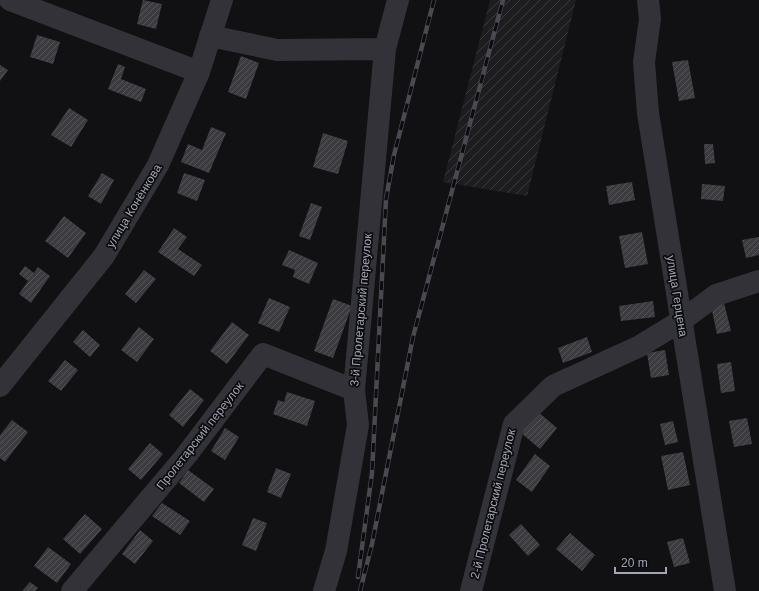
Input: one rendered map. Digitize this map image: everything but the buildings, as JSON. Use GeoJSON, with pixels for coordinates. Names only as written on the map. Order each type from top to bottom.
{"type":"FeatureCollection","features":[{"type":"Feature","properties":{"kind":"street"},"geometry":{"type":"LineString","coordinates":[[10,0],[199,72]]}},
{"type":"Feature","properties":{"kind":"street","name":"улица Конёнкова"},"geometry":{"type":"LineString","coordinates":[[0,386],[104,256],[158,166],[199,72],[222,0]]}},
{"type":"Feature","properties":{"kind":"street","name":"3-й Пролетарский переулок"},"geometry":{"type":"LineString","coordinates":[[324,591],[336,551],[358,425],[354,390],[385,49],[398,0]]}},
{"type":"Feature","properties":{"kind":"street","name":"улица Герцена"},"geometry":{"type":"LineString","coordinates":[[648,0],[650,19],[644,62],[648,113],[725,591]]}},
{"type":"Feature","properties":{"kind":"street"},"geometry":{"type":"LineString","coordinates":[[210,36],[277,50],[385,49]]}},
{"type":"Feature","properties":{"kind":"street","name":"2-й Пролетарский переулок"},"geometry":{"type":"LineString","coordinates":[[471,591],[514,424],[553,386],[640,346],[681,321],[716,295],[759,281]]}},
{"type":"Feature","properties":{"kind":"street","name":"Пролетарский переулок"},"geometry":{"type":"LineString","coordinates":[[72,591],[185,457],[263,354],[354,390]]}},
{"type":"Feature","properties":{"kind":"shaded area"},"geometry":{"type":"Polygon","coordinates":[[[490,0],[576,0],[527,196],[443,182],[490,0]]]}},
{"type":"Feature","properties":{"kind":"railway"},"geometry":{"type":"LineString","coordinates":[[358,577],[372,473],[386,199],[394,155],[434,0]]}},
{"type":"Feature","properties":{"kind":"railway"},"geometry":{"type":"LineString","coordinates":[[360,591],[372,544],[413,337],[503,0]]}}]}
